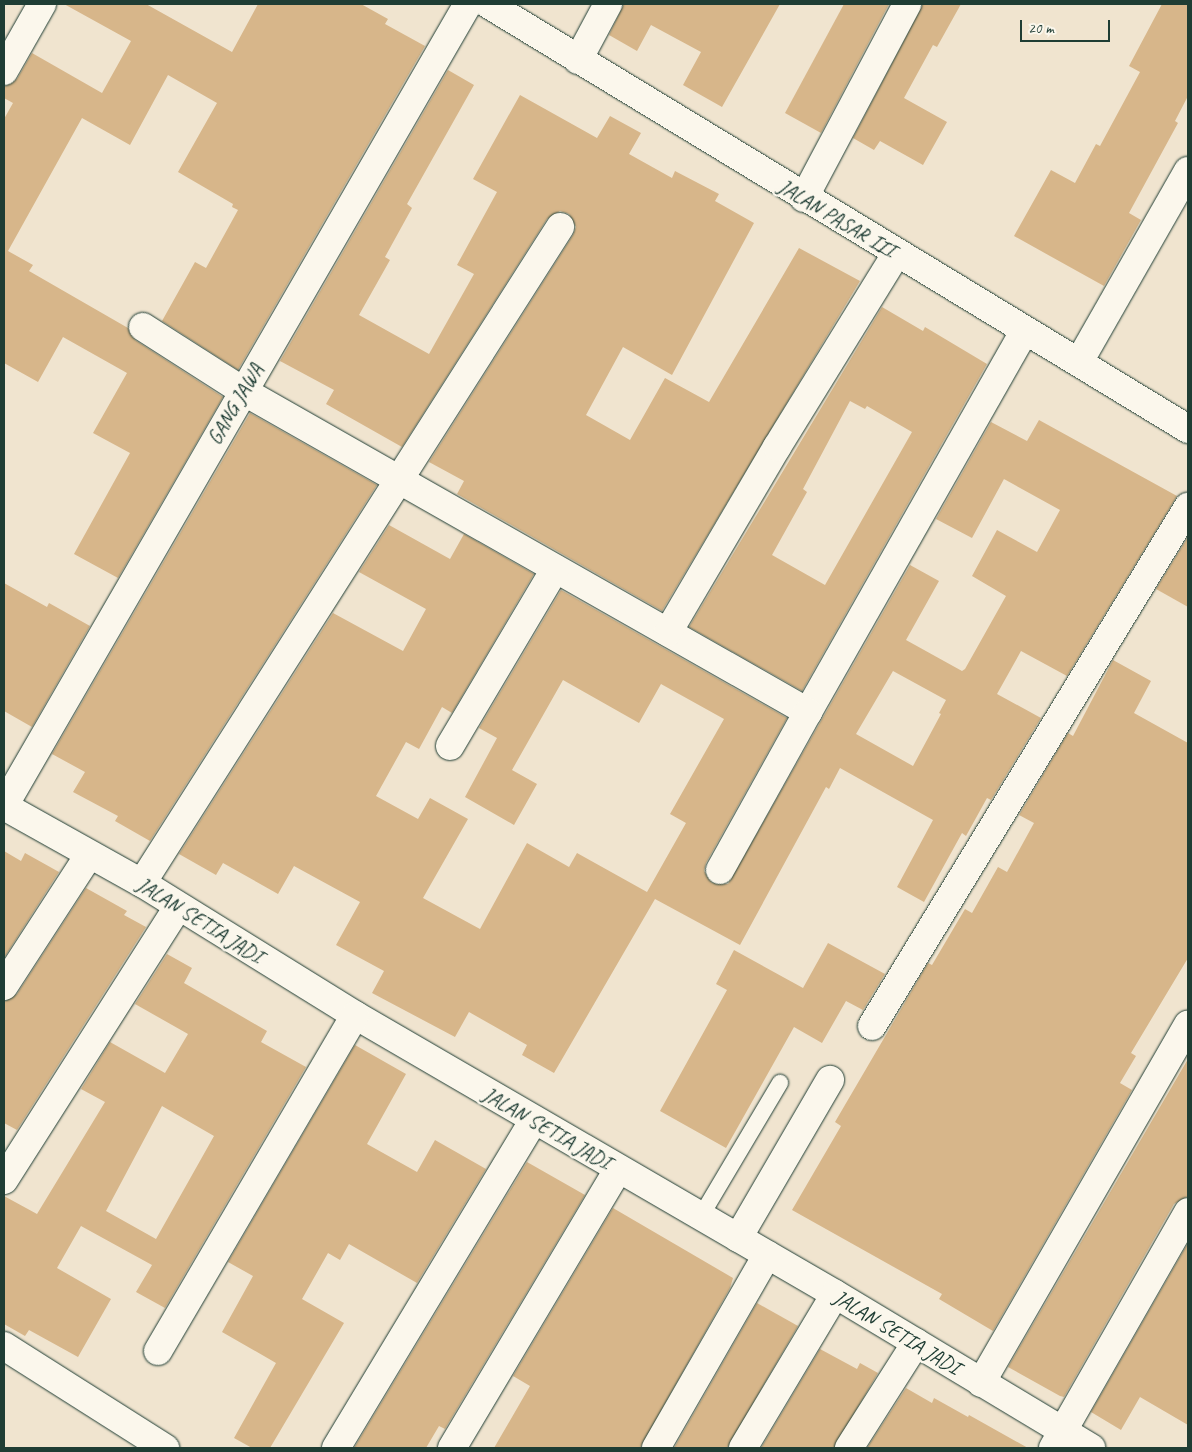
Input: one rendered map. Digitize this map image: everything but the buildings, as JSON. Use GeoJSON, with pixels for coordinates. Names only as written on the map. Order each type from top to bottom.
{"type":"FeatureCollection","features":[{"type":"Feature","properties":{"kind":"street"},"geometry":{"type":"LineString","coordinates":[[4,71],[42,4]]}},
{"type":"Feature","properties":{"kind":"street","name":"GANG JAWA"},"geometry":{"type":"LineString","coordinates":[[4,806],[468,4]]}},
{"type":"Feature","properties":{"kind":"street","name":"JALAN PASAR III"},"geometry":{"type":"LineString","coordinates":[[488,4],[896,254],[1188,429]]}},
{"type":"Feature","properties":{"kind":"street"},"geometry":{"type":"LineString","coordinates":[[578,60],[608,4]]}},
{"type":"Feature","properties":{"kind":"street"},"geometry":{"type":"LineString","coordinates":[[804,198],[907,4]]}},
{"type":"Feature","properties":{"kind":"street"},"geometry":{"type":"LineString","coordinates":[[1079,362],[1188,171]]}},
{"type":"Feature","properties":{"kind":"street"},"geometry":{"type":"LineString","coordinates":[[142,884],[397,479],[560,227]]}},
{"type":"Feature","properties":{"kind":"street"},"geometry":{"type":"LineString","coordinates":[[668,632],[776,447],[896,254]]}},
{"type":"Feature","properties":{"kind":"street"},"geometry":{"type":"LineString","coordinates":[[144,327],[243,391],[808,712]]}},
{"type":"Feature","properties":{"kind":"street"},"geometry":{"type":"LineString","coordinates":[[720,870],[1024,330]]}},
{"type":"Feature","properties":{"kind":"street"},"geometry":{"type":"LineString","coordinates":[[872,1026],[1188,507]]}},
{"type":"Feature","properties":{"kind":"street"},"geometry":{"type":"LineString","coordinates":[[450,746],[555,569]]}},
{"type":"Feature","properties":{"kind":"street","name":"JALAN SETIA JADI"},"geometry":{"type":"LineString","coordinates":[[4,806],[142,884],[355,1015],[835,1294],[981,1383],[1058,1440],[1091,1448]]}},
{"type":"Feature","properties":{"kind":"street"},"geometry":{"type":"LineString","coordinates":[[4,986],[88,855]]}},
{"type":"Feature","properties":{"kind":"street"},"geometry":{"type":"LineString","coordinates":[[4,1180],[178,907]]}},
{"type":"Feature","properties":{"kind":"street"},"geometry":{"type":"LineString","coordinates":[[158,1351],[355,1015]]}},
{"type":"Feature","properties":{"kind":"street"},"geometry":{"type":"LineString","coordinates":[[981,1383],[1188,1025]]}},
{"type":"Feature","properties":{"kind":"street"},"geometry":{"type":"LineString","coordinates":[[738,1238],[830,1080]]}},
{"type":"Feature","properties":{"kind":"street"},"geometry":{"type":"LineString","coordinates":[[336,1448],[534,1120]]}},
{"type":"Feature","properties":{"kind":"street"},"geometry":{"type":"LineString","coordinates":[[452,1448],[618,1169]]}},
{"type":"Feature","properties":{"kind":"street"},"geometry":{"type":"LineString","coordinates":[[1058,1440],[1188,1212]]}},
{"type":"Feature","properties":{"kind":"street"},"geometry":{"type":"LineString","coordinates":[[656,1448],[767,1255]]}},
{"type":"Feature","properties":{"kind":"street"},"geometry":{"type":"LineString","coordinates":[[743,1448],[835,1294]]}},
{"type":"Feature","properties":{"kind":"street"},"geometry":{"type":"LineString","coordinates":[[849,1448],[916,1343]]}},
{"type":"Feature","properties":{"kind":"street"},"geometry":{"type":"LineString","coordinates":[[4,1346],[165,1448]]}},
{"type":"Feature","properties":{"kind":"lane"},"geometry":{"type":"LineString","coordinates":[[701,1216],[780,1083]]}}]}
